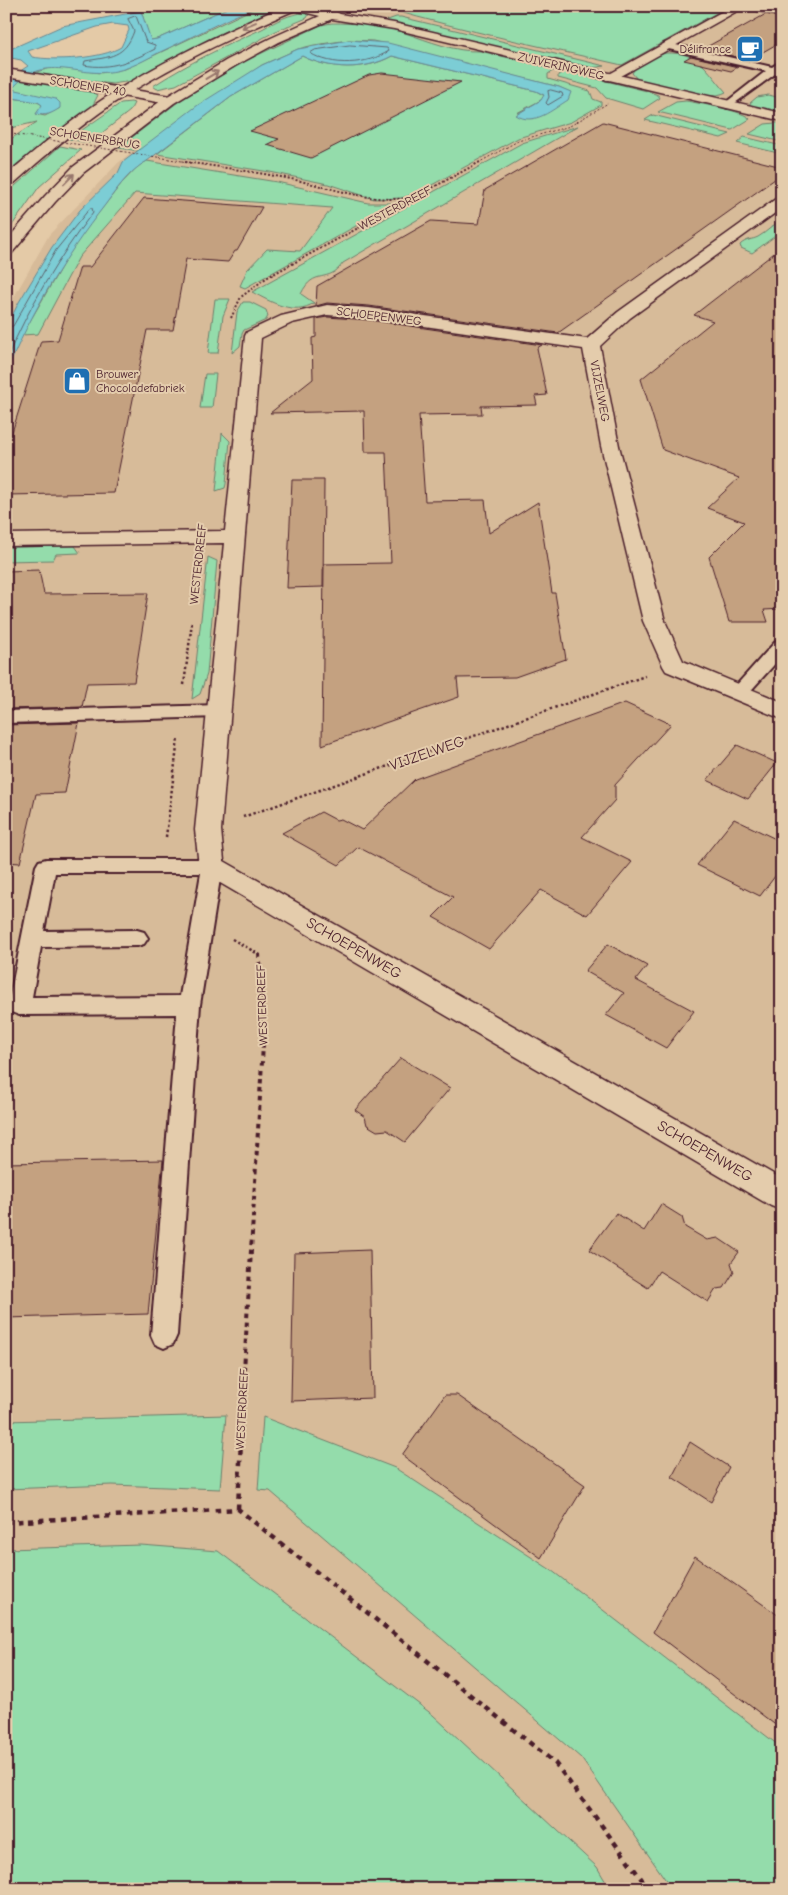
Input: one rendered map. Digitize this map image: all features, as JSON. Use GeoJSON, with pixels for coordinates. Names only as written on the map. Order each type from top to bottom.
{"type":"FeatureCollection","features":[{"type":"Feature","properties":{"kind":"street"},"geometry":{"type":"LineString","coordinates":[[6,8],[12,6]]}},
{"type":"Feature","properties":{"kind":"street"},"geometry":{"type":"LineString","coordinates":[[6,183],[69,131],[123,91],[200,48],[294,6]]}},
{"type":"Feature","properties":{"kind":"street","name":"ZUIVERINGWEG"},"geometry":{"type":"LineString","coordinates":[[294,6],[331,11],[782,117]]}},
{"type":"Feature","properties":{"kind":"street"},"geometry":{"type":"LineString","coordinates":[[610,77],[742,6]]}},
{"type":"Feature","properties":{"kind":"street","name":"ZUIVERINGWEG"},"geometry":{"type":"LineString","coordinates":[[331,11],[349,8],[394,26]]}},
{"type":"Feature","properties":{"kind":"street"},"geometry":{"type":"LineString","coordinates":[[6,251],[50,199],[78,170],[170,100],[268,44],[331,11]]}},
{"type":"Feature","properties":{"kind":"street","name":"SCHOENER 40"},"geometry":{"type":"LineString","coordinates":[[9,73],[170,100]]}},
{"type":"Feature","properties":{"kind":"street","name":"VIJZELWEG"},"geometry":{"type":"LineString","coordinates":[[674,666],[654,621],[610,446],[591,345],[624,315],[782,201]]}},
{"type":"Feature","properties":{"kind":"street","name":"SCHOEPENWEG"},"geometry":{"type":"LineString","coordinates":[[591,345],[369,313],[327,310],[286,319],[253,336],[208,830],[212,866],[782,1196]]}},
{"type":"Feature","properties":{"kind":"street"},"geometry":{"type":"LineString","coordinates":[[6,540],[236,538]]}},
{"type":"Feature","properties":{"kind":"street"},"geometry":{"type":"LineString","coordinates":[[674,666],[782,711]]}},
{"type":"Feature","properties":{"kind":"lane"},"geometry":{"type":"LineString","coordinates":[[742,6],[782,14]]}},
{"type":"Feature","properties":{"kind":"lane"},"geometry":{"type":"LineString","coordinates":[[667,46],[773,70]]}},
{"type":"Feature","properties":{"kind":"lane"},"geometry":{"type":"LineString","coordinates":[[728,105],[782,64]]}},
{"type":"Feature","properties":{"kind":"lane"},"geometry":{"type":"LineString","coordinates":[[739,693],[782,644]]}},
{"type":"Feature","properties":{"kind":"lane"},"geometry":{"type":"LineString","coordinates":[[6,717],[220,711]]}},
{"type":"Feature","properties":{"kind":"lane"},"geometry":{"type":"LineString","coordinates":[[164,1335],[189,1005],[212,866],[46,866],[19,1006],[189,1005]]}},
{"type":"Feature","properties":{"kind":"lane"},"geometry":{"type":"LineString","coordinates":[[32,939],[137,938]]}},
{"type":"Feature","properties":{"kind":"path","name":"WESTERDREEF"},"geometry":{"type":"LineString","coordinates":[[230,324],[236,303],[245,293],[273,274],[518,141],[570,126],[609,102],[604,99]]}},
{"type":"Feature","properties":{"kind":"path","name":"SCHOENERBRUG"},"geometry":{"type":"LineString","coordinates":[[6,133],[292,179],[370,200],[394,201],[413,198]]}},
{"type":"Feature","properties":{"kind":"path","name":"WESTERDREEF"},"geometry":{"type":"LineString","coordinates":[[165,866],[164,857],[192,618]]}},
{"type":"Feature","properties":{"kind":"path","name":"VIJZELWEG"},"geometry":{"type":"LineString","coordinates":[[208,830],[674,666]]}},
{"type":"Feature","properties":{"kind":"path","name":"WESTERDREEF"},"geometry":{"type":"LineString","coordinates":[[203,922],[260,955],[264,1018],[241,1421],[238,1509]]}},
{"type":"Feature","properties":{"kind":"path"},"geometry":{"type":"LineString","coordinates":[[6,1522],[238,1509],[555,1763],[649,1889]]}},
{"type":"Feature","properties":{"kind":"shaded area"},"geometry":{"type":"Polygon","coordinates":[[[385,6],[782,6],[782,1889],[6,1889],[6,311],[49,235],[118,163],[189,105],[308,35],[385,6]]]}},
{"type":"Feature","properties":{"kind":"green space"},"geometry":{"type":"Polygon","coordinates":[[[129,6],[232,6],[157,39],[150,40],[141,11],[131,12],[129,6]]]}},
{"type":"Feature","properties":{"kind":"green space"},"geometry":{"type":"Polygon","coordinates":[[[259,6],[287,6],[224,32],[151,69],[132,81],[112,84],[33,73],[54,67],[100,73],[125,69],[259,6]]]}},
{"type":"Feature","properties":{"kind":"green space"},"geometry":{"type":"Polygon","coordinates":[[[389,6],[729,6],[622,65],[446,24],[389,9],[389,6]]]}},
{"type":"Feature","properties":{"kind":"green space"},"geometry":{"type":"Polygon","coordinates":[[[309,14],[307,18],[276,31],[176,85],[157,89],[153,86],[179,70],[277,21],[288,16],[309,14]]]}},
{"type":"Feature","properties":{"kind":"green space"},"geometry":{"type":"Polygon","coordinates":[[[396,17],[605,66],[591,68],[385,21],[396,17]]]}},
{"type":"Feature","properties":{"kind":"green space"},"geometry":{"type":"Polygon","coordinates":[[[332,23],[388,28],[452,48],[480,51],[556,69],[548,74],[548,79],[590,91],[593,99],[601,102],[601,105],[571,122],[518,138],[419,192],[402,198],[374,199],[328,184],[270,172],[157,154],[231,97],[302,56],[324,64],[347,67],[371,64],[392,56],[536,91],[545,96],[517,113],[570,92],[559,87],[373,41],[349,40],[298,49],[262,65],[139,151],[118,148],[178,102],[243,62],[321,25],[332,23]]]}},
{"type":"Feature","properties":{"kind":"green space"},"geometry":{"type":"Polygon","coordinates":[[[666,53],[678,53],[695,59],[707,69],[726,92],[718,95],[707,95],[683,92],[637,79],[632,73],[642,63],[666,53]]]}},
{"type":"Feature","properties":{"kind":"green space"},"geometry":{"type":"Polygon","coordinates":[[[565,71],[647,91],[658,95],[660,98],[643,109],[606,98],[597,88],[558,78],[558,75],[565,71]]]}},
{"type":"Feature","properties":{"kind":"green space"},"geometry":{"type":"Polygon","coordinates":[[[21,79],[84,88],[98,95],[92,107],[75,118],[6,175],[6,142],[37,122],[6,129],[6,97],[37,102],[43,105],[36,114],[45,116],[60,108],[12,89],[21,79]]]}},
{"type":"Feature","properties":{"kind":"green space"},"geometry":{"type":"Polygon","coordinates":[[[768,95],[782,98],[782,114],[750,105],[757,97],[768,95]]]}},
{"type":"Feature","properties":{"kind":"green space"},"geometry":{"type":"Polygon","coordinates":[[[686,101],[731,110],[750,119],[732,130],[658,112],[676,102],[686,101]]]}},
{"type":"Feature","properties":{"kind":"green space"},"geometry":{"type":"Polygon","coordinates":[[[121,103],[134,103],[130,111],[89,143],[69,139],[121,103]]]}},
{"type":"Feature","properties":{"kind":"green space"},"geometry":{"type":"Polygon","coordinates":[[[653,115],[730,134],[721,138],[645,120],[653,115]]]}},
{"type":"Feature","properties":{"kind":"green space"},"geometry":{"type":"Polygon","coordinates":[[[782,123],[782,142],[749,134],[765,124],[782,123]]]}},
{"type":"Feature","properties":{"kind":"green space"},"geometry":{"type":"Polygon","coordinates":[[[578,126],[343,263],[332,273],[311,281],[301,294],[314,303],[306,307],[291,308],[252,292],[522,143],[578,126]]]}},
{"type":"Feature","properties":{"kind":"green space"},"geometry":{"type":"Polygon","coordinates":[[[744,137],[782,146],[782,154],[737,143],[744,137]]]}},
{"type":"Feature","properties":{"kind":"green space"},"geometry":{"type":"Polygon","coordinates":[[[60,146],[81,150],[39,187],[6,234],[6,194],[60,146]]]}},
{"type":"Feature","properties":{"kind":"green space"},"geometry":{"type":"Polygon","coordinates":[[[147,161],[277,182],[368,203],[397,203],[245,288],[240,286],[247,270],[267,249],[300,251],[332,208],[135,193],[79,257],[38,334],[22,335],[75,243],[121,184],[137,167],[147,161]]]}},
{"type":"Feature","properties":{"kind":"green space"},"geometry":{"type":"Polygon","coordinates":[[[782,219],[782,231],[752,253],[741,248],[740,245],[742,243],[758,237],[782,219]]]}},
{"type":"Feature","properties":{"kind":"green space"},"geometry":{"type":"Polygon","coordinates":[[[215,299],[230,299],[223,316],[218,353],[208,353],[215,299]]]}},
{"type":"Feature","properties":{"kind":"green space"},"geometry":{"type":"Polygon","coordinates":[[[243,302],[250,302],[266,310],[268,316],[266,320],[244,330],[240,346],[232,353],[237,312],[243,302]]]}},
{"type":"Feature","properties":{"kind":"green space"},"geometry":{"type":"Polygon","coordinates":[[[205,374],[216,374],[212,408],[200,408],[205,374]]]}},
{"type":"Feature","properties":{"kind":"green space"},"geometry":{"type":"Polygon","coordinates":[[[222,433],[230,441],[226,484],[225,488],[216,491],[222,433]]]}},
{"type":"Feature","properties":{"kind":"green space"},"geometry":{"type":"Polygon","coordinates":[[[75,546],[80,553],[56,554],[53,560],[6,561],[6,547],[75,546]]]}},
{"type":"Feature","properties":{"kind":"green space"},"geometry":{"type":"Polygon","coordinates":[[[208,557],[217,561],[207,674],[200,694],[192,699],[208,557]]]}},
{"type":"Feature","properties":{"kind":"green space"},"geometry":{"type":"Polygon","coordinates":[[[226,1415],[220,1489],[112,1485],[6,1489],[6,1421],[226,1415]]]}},
{"type":"Feature","properties":{"kind":"green space"},"geometry":{"type":"Polygon","coordinates":[[[263,1417],[395,1468],[551,1570],[782,1748],[782,1889],[672,1889],[581,1758],[270,1491],[258,1490],[263,1417]]]}},
{"type":"Feature","properties":{"kind":"green space"},"geometry":{"type":"Polygon","coordinates":[[[141,1545],[218,1551],[433,1715],[597,1867],[610,1889],[6,1889],[6,1549],[141,1545]]]}},
{"type":"Feature","properties":{"kind":"water"},"geometry":{"type":"Polygon","coordinates":[[[232,6],[259,6],[127,68],[102,73],[62,69],[37,71],[24,78],[12,89],[56,99],[60,103],[60,108],[46,115],[36,114],[42,105],[38,102],[6,97],[6,80],[28,66],[21,60],[6,57],[6,51],[62,26],[141,11],[151,40],[232,6]],[[113,24],[97,27],[28,51],[32,57],[53,59],[78,58],[102,54],[121,47],[129,30],[128,26],[113,24]]]}},
{"type":"Feature","properties":{"kind":"water"},"geometry":{"type":"Polygon","coordinates":[[[349,40],[388,43],[559,87],[571,92],[568,100],[550,112],[530,119],[516,115],[541,100],[544,95],[536,91],[392,56],[370,64],[347,67],[324,64],[302,56],[231,97],[129,175],[76,244],[26,329],[6,373],[6,328],[19,302],[52,247],[80,210],[118,173],[123,162],[198,105],[262,65],[298,49],[349,40]]]}},
{"type":"Feature","properties":{"kind":"building"},"geometry":{"type":"Polygon","coordinates":[[[766,14],[782,18],[782,41],[749,60],[703,49],[766,14]]]}},
{"type":"Feature","properties":{"kind":"building"},"geometry":{"type":"Polygon","coordinates":[[[691,56],[738,67],[731,71],[684,60],[691,56]]]}},
{"type":"Feature","properties":{"kind":"building"},"geometry":{"type":"Polygon","coordinates":[[[382,73],[461,82],[311,158],[267,145],[279,139],[250,131],[369,75],[382,73]]]}},
{"type":"Feature","properties":{"kind":"building"},"geometry":{"type":"Polygon","coordinates":[[[603,122],[782,167],[782,174],[558,333],[369,306],[327,303],[316,306],[317,286],[431,221],[479,224],[485,190],[603,122]]]}},
{"type":"Feature","properties":{"kind":"building"},"geometry":{"type":"Polygon","coordinates":[[[144,198],[262,207],[237,251],[235,251],[228,262],[186,259],[173,330],[147,330],[114,493],[6,495],[6,451],[41,341],[58,340],[80,267],[90,267],[144,198]]]}},
{"type":"Feature","properties":{"kind":"building"},"geometry":{"type":"Polygon","coordinates":[[[782,247],[782,609],[764,610],[768,622],[729,622],[709,557],[744,522],[707,508],[739,478],[663,450],[641,379],[713,321],[694,315],[782,247]]]}},
{"type":"Feature","properties":{"kind":"building"},"geometry":{"type":"Polygon","coordinates":[[[327,317],[369,320],[542,345],[537,348],[547,395],[535,396],[537,405],[481,406],[482,414],[419,415],[425,501],[485,500],[489,533],[538,502],[552,593],[555,593],[566,659],[515,677],[457,678],[459,697],[322,745],[324,564],[391,563],[386,452],[365,452],[364,411],[270,413],[313,379],[312,338],[316,337],[316,319],[327,317]]]}},
{"type":"Feature","properties":{"kind":"building"},"geometry":{"type":"Polygon","coordinates":[[[292,480],[324,480],[323,587],[287,588],[292,480]]]}},
{"type":"Feature","properties":{"kind":"building"},"geometry":{"type":"Polygon","coordinates":[[[39,570],[44,594],[148,593],[134,682],[87,683],[82,707],[6,709],[6,571],[39,570]]]}},
{"type":"Feature","properties":{"kind":"building"},"geometry":{"type":"Polygon","coordinates":[[[625,703],[671,724],[615,785],[615,800],[582,837],[632,862],[587,915],[541,890],[489,949],[433,917],[453,897],[358,847],[339,865],[282,833],[321,812],[336,820],[341,819],[362,830],[415,779],[625,703]]]}},
{"type":"Feature","properties":{"kind":"building"},"geometry":{"type":"Polygon","coordinates":[[[79,723],[65,793],[36,794],[20,863],[6,862],[6,725],[79,723]]]}},
{"type":"Feature","properties":{"kind":"building"},"geometry":{"type":"Polygon","coordinates":[[[737,745],[777,763],[748,799],[707,780],[737,745]]]}},
{"type":"Feature","properties":{"kind":"building"},"geometry":{"type":"Polygon","coordinates":[[[734,819],[782,842],[782,867],[760,896],[697,865],[734,819]]]}},
{"type":"Feature","properties":{"kind":"building"},"geometry":{"type":"Polygon","coordinates":[[[608,944],[647,966],[636,980],[694,1011],[666,1048],[606,1015],[624,993],[585,971],[608,944]]]}},
{"type":"Feature","properties":{"kind":"building"},"geometry":{"type":"Polygon","coordinates":[[[401,1058],[450,1088],[405,1142],[387,1130],[377,1131],[367,1125],[365,1117],[355,1110],[401,1058]]]}},
{"type":"Feature","properties":{"kind":"building"},"geometry":{"type":"Polygon","coordinates":[[[163,1160],[148,1314],[6,1318],[6,1163],[163,1160]]]}},
{"type":"Feature","properties":{"kind":"building"},"geometry":{"type":"Polygon","coordinates":[[[661,1204],[682,1217],[685,1227],[707,1240],[718,1238],[739,1252],[731,1263],[734,1272],[724,1288],[716,1289],[708,1302],[659,1271],[648,1288],[589,1250],[616,1213],[644,1231],[661,1204]]]}},
{"type":"Feature","properties":{"kind":"building"},"geometry":{"type":"Polygon","coordinates":[[[370,1250],[373,1398],[291,1401],[294,1253],[370,1250]]]}},
{"type":"Feature","properties":{"kind":"building"},"geometry":{"type":"Polygon","coordinates":[[[445,1395],[457,1395],[585,1485],[541,1558],[402,1455],[445,1395]]]}},
{"type":"Feature","properties":{"kind":"building"},"geometry":{"type":"Polygon","coordinates":[[[690,1442],[729,1467],[711,1502],[672,1477],[690,1442]]]}},
{"type":"Feature","properties":{"kind":"building"},"geometry":{"type":"Polygon","coordinates":[[[695,1556],[782,1618],[782,1730],[653,1632],[695,1556]]]}},
{"type":"Feature","properties":{"kind":"place","name":"Délifrance"},"geometry":{"type":"Point","coordinates":[750,49]}},
{"type":"Feature","properties":{"kind":"place","name":"Brouwer Chocoladefabriek"},"geometry":{"type":"Point","coordinates":[77,381]}}]}
